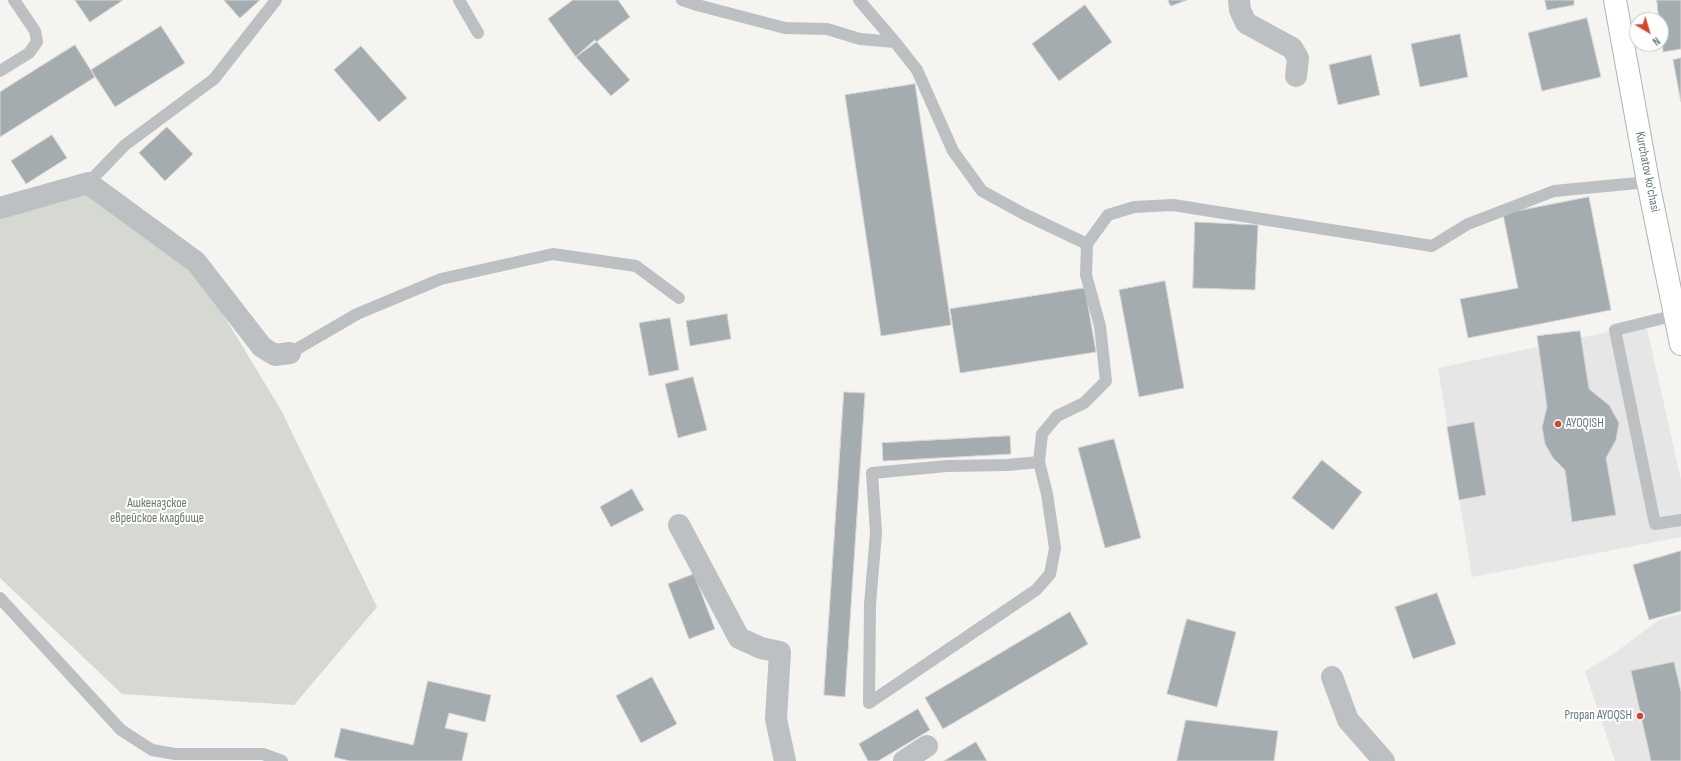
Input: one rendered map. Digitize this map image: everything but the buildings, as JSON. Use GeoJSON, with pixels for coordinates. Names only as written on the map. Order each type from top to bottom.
{"type":"FeatureCollection","features":[{"type":"Feature","properties":{"kind":"main road","name":"Kurchatov ko'chasi"},"geometry":{"type":"LineString","coordinates":[[1615,0],[1648,182],[1681,344]]}},
{"type":"Feature","properties":{"kind":"street"},"geometry":{"type":"LineString","coordinates":[[1239,0],[1240,10],[1246,23],[1292,48],[1298,58],[1296,76]]}},
{"type":"Feature","properties":{"kind":"street"},"geometry":{"type":"LineString","coordinates":[[0,208],[88,183],[196,262],[262,347],[275,355],[290,353]]}},
{"type":"Feature","properties":{"kind":"street"},"geometry":{"type":"LineString","coordinates":[[679,525],[739,638],[761,648],[780,652],[776,719],[784,761]]}},
{"type":"Feature","properties":{"kind":"street"},"geometry":{"type":"LineString","coordinates":[[1332,677],[1348,720],[1384,761]]}},
{"type":"Feature","properties":{"kind":"street"},"geometry":{"type":"LineString","coordinates":[[904,761],[927,746]]}},
{"type":"Feature","properties":{"kind":"lane"},"geometry":{"type":"LineString","coordinates":[[0,71],[28,53],[37,42],[35,31],[14,0]]}},
{"type":"Feature","properties":{"kind":"lane"},"geometry":{"type":"LineString","coordinates":[[88,183],[125,145],[214,79],[276,0]]}},
{"type":"Feature","properties":{"kind":"lane"},"geometry":{"type":"LineString","coordinates":[[459,0],[478,33]]}},
{"type":"Feature","properties":{"kind":"lane"},"geometry":{"type":"LineString","coordinates":[[682,0],[785,28],[827,29],[860,39],[896,42]]}},
{"type":"Feature","properties":{"kind":"lane"},"geometry":{"type":"LineString","coordinates":[[859,0],[896,42],[917,70],[953,151],[982,191],[1024,214],[1087,244]]}},
{"type":"Feature","properties":{"kind":"lane"},"geometry":{"type":"LineString","coordinates":[[1039,462],[1007,465],[947,466],[872,473],[876,533],[870,604],[869,702],[1036,590],[1050,574],[1055,548],[1047,494],[1039,462],[1042,434],[1057,416],[1084,402],[1106,381],[1100,326],[1086,275],[1087,244],[1108,215],[1134,207],[1173,205],[1432,246],[1468,224],[1554,191],[1648,182]]}},
{"type":"Feature","properties":{"kind":"lane"},"geometry":{"type":"LineString","coordinates":[[290,353],[357,314],[441,279],[554,254],[636,266],[679,298]]}},
{"type":"Feature","properties":{"kind":"lane"},"geometry":{"type":"LineString","coordinates":[[1676,315],[1615,330],[1655,524],[1681,520]]}},
{"type":"Feature","properties":{"kind":"lane"},"geometry":{"type":"LineString","coordinates":[[0,598],[121,730],[152,750],[175,754],[263,754],[282,761]]}},
{"type":"Feature","properties":{"kind":"shaded area","name":"AYOQISH"},"geometry":{"type":"Polygon","coordinates":[[[1646,324],[1681,480],[1681,537],[1472,577],[1438,368],[1646,324]]]}},
{"type":"Feature","properties":{"kind":"shaded area","name":"Propan AYOQSH"},"geometry":{"type":"Polygon","coordinates":[[[1681,614],[1681,761],[1615,761],[1585,671],[1612,655],[1659,620],[1681,614]]]}},
{"type":"Feature","properties":{"kind":"green space","name":"Ашкеназское еврейское кладбище"},"geometry":{"type":"Polygon","coordinates":[[[85,185],[186,253],[281,410],[377,607],[294,705],[122,694],[0,578],[0,204],[85,185]]]}},
{"type":"Feature","properties":{"kind":"place","name":"AYOQISH"},"geometry":{"type":"Point","coordinates":[1558,424]}},
{"type":"Feature","properties":{"kind":"place","name":"Propan AYOQSH"},"geometry":{"type":"Point","coordinates":[1640,716]}}]}
